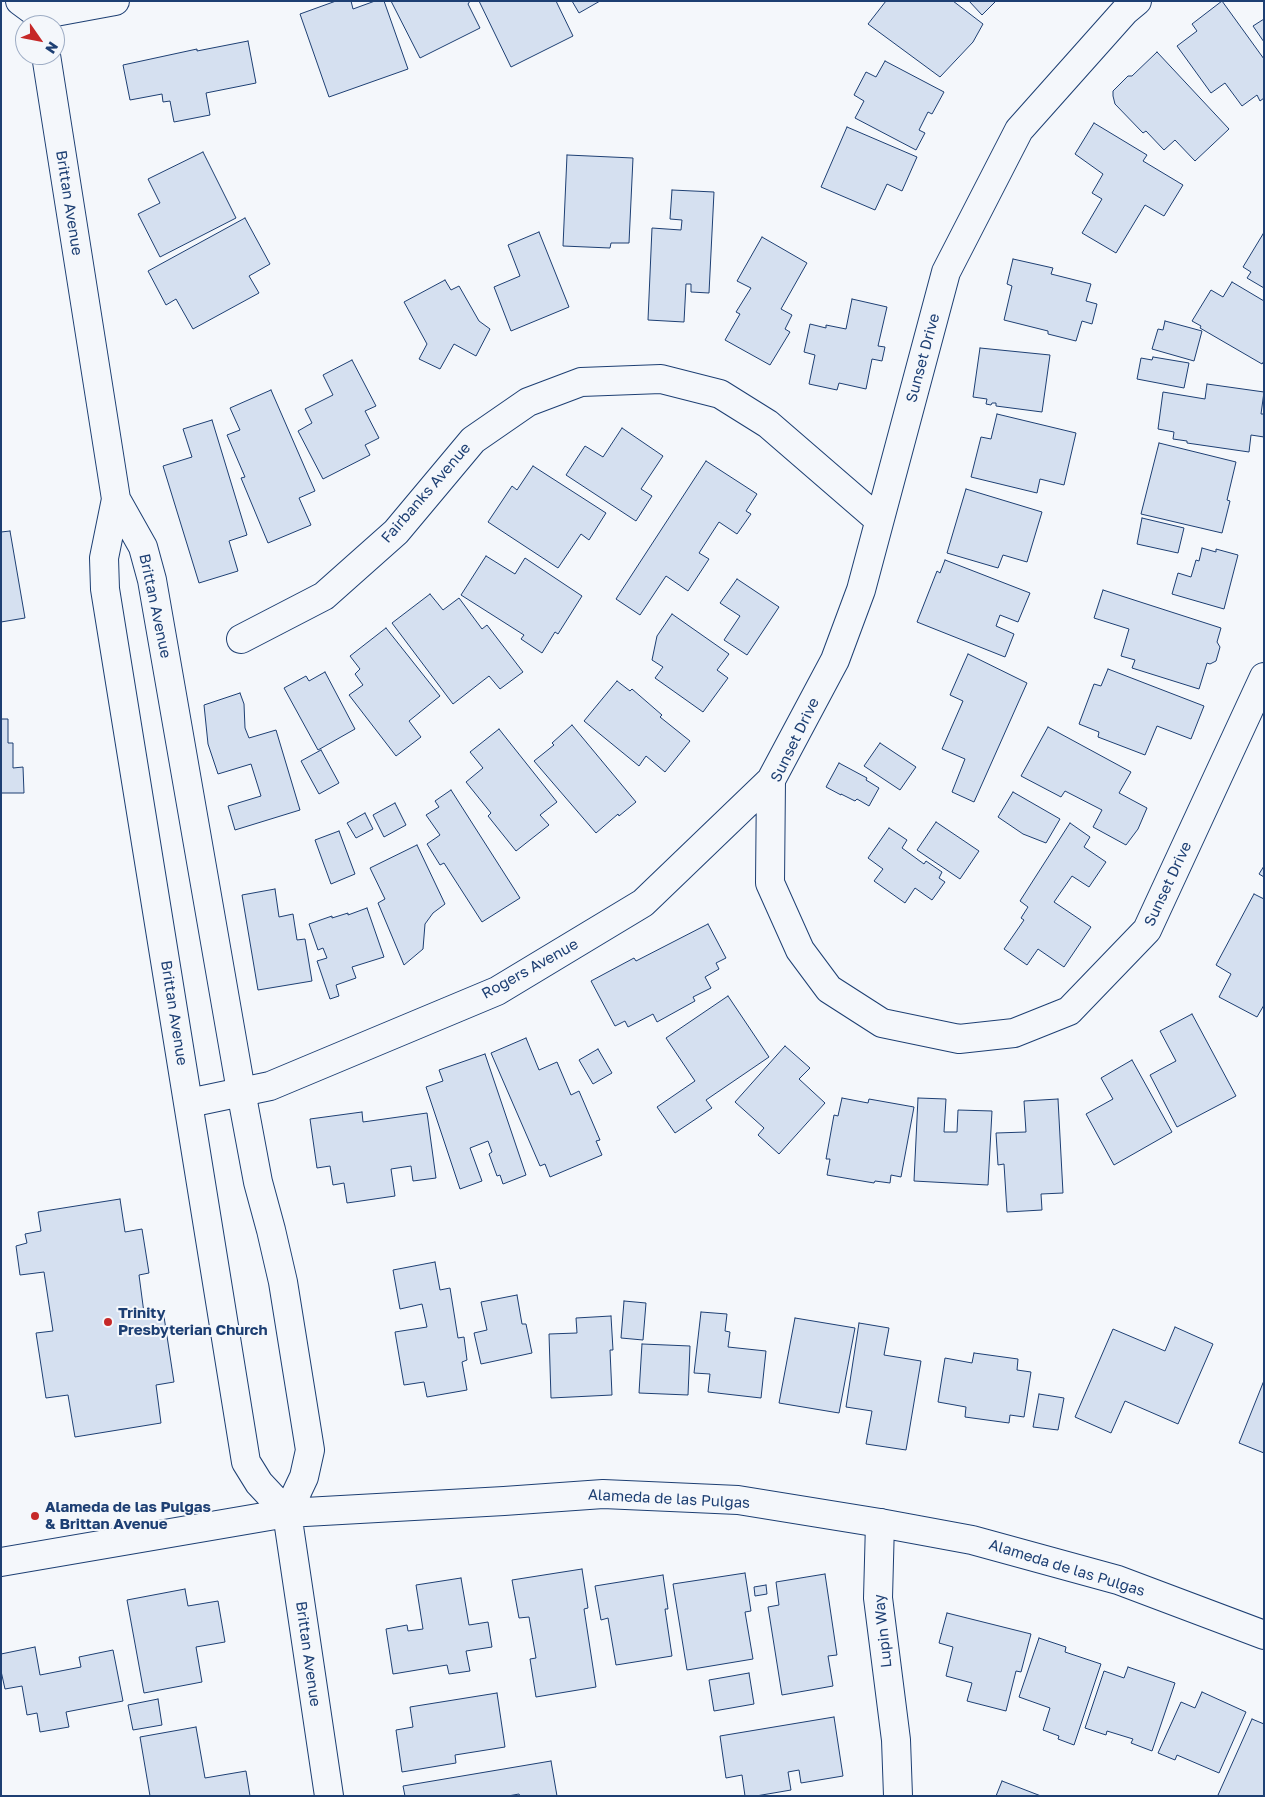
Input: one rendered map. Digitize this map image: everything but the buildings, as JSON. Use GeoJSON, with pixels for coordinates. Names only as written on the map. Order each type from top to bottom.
{"type":"FeatureCollection","features":[{"type":"Feature","properties":{"kind":"main road"},"geometry":{"type":"LineString","coordinates":[[36,11],[115,1]]}},
{"type":"Feature","properties":{"kind":"main road","name":"Sunset Drive"},"geometry":{"type":"LineString","coordinates":[[1137,1],[1125,11],[1020,130],[946,272],[861,590],[835,660],[771,780],[770,883],[800,950],[829,989],[882,1023],[959,1039],[1014,1034],[1069,1010],[1147,930],[1264,677]]}},
{"type":"Feature","properties":{"kind":"main road","name":"Brittan Avenue"},"geometry":{"type":"LineString","coordinates":[[48,65],[116,499],[142,547],[152,580],[240,1091],[258,1182],[283,1282],[310,1450],[304,1477],[287,1513],[329,1796]]}},
{"type":"Feature","properties":{"kind":"main road","name":"Fairbanks Avenue"},"geometry":{"type":"LineString","coordinates":[[241,639],[324,596],[396,532],[473,440],[528,402],[581,382],[661,379],[720,394],[768,424],[879,520]]}},
{"type":"Feature","properties":{"kind":"main road","name":"Brittan Avenue"},"geometry":{"type":"LineString","coordinates":[[116,499],[104,558],[105,589],[246,1462],[259,1484],[287,1513]]}},
{"type":"Feature","properties":{"kind":"main road","name":"Rogers Avenue"},"geometry":{"type":"LineString","coordinates":[[189,1103],[270,1086],[497,991],[643,903],[771,780]]}},
{"type":"Feature","properties":{"kind":"main road","name":"Alameda de las Pulgas"},"geometry":{"type":"LineString","coordinates":[[1,1562],[287,1513],[603,1494],[738,1500],[972,1540],[1118,1580],[1264,1635]]}},
{"type":"Feature","properties":{"kind":"main road","name":"Lupin Way"},"geometry":{"type":"LineString","coordinates":[[880,1523],[878,1598],[896,1740],[898,1796]]}},
{"type":"Feature","properties":{"kind":"main road","name":"Lupin Way"},"geometry":{"type":"LineString","coordinates":[[896,1740],[919,1796]]}},
{"type":"Feature","properties":{"kind":"place","name":"Trinity Presbyterian Church"},"geometry":{"type":"Point","coordinates":[108,1322]}},
{"type":"Feature","properties":{"kind":"place","name":"Alameda de las Pulgas & Brittan Avenue"},"geometry":{"type":"Point","coordinates":[35,1516]}}]}
